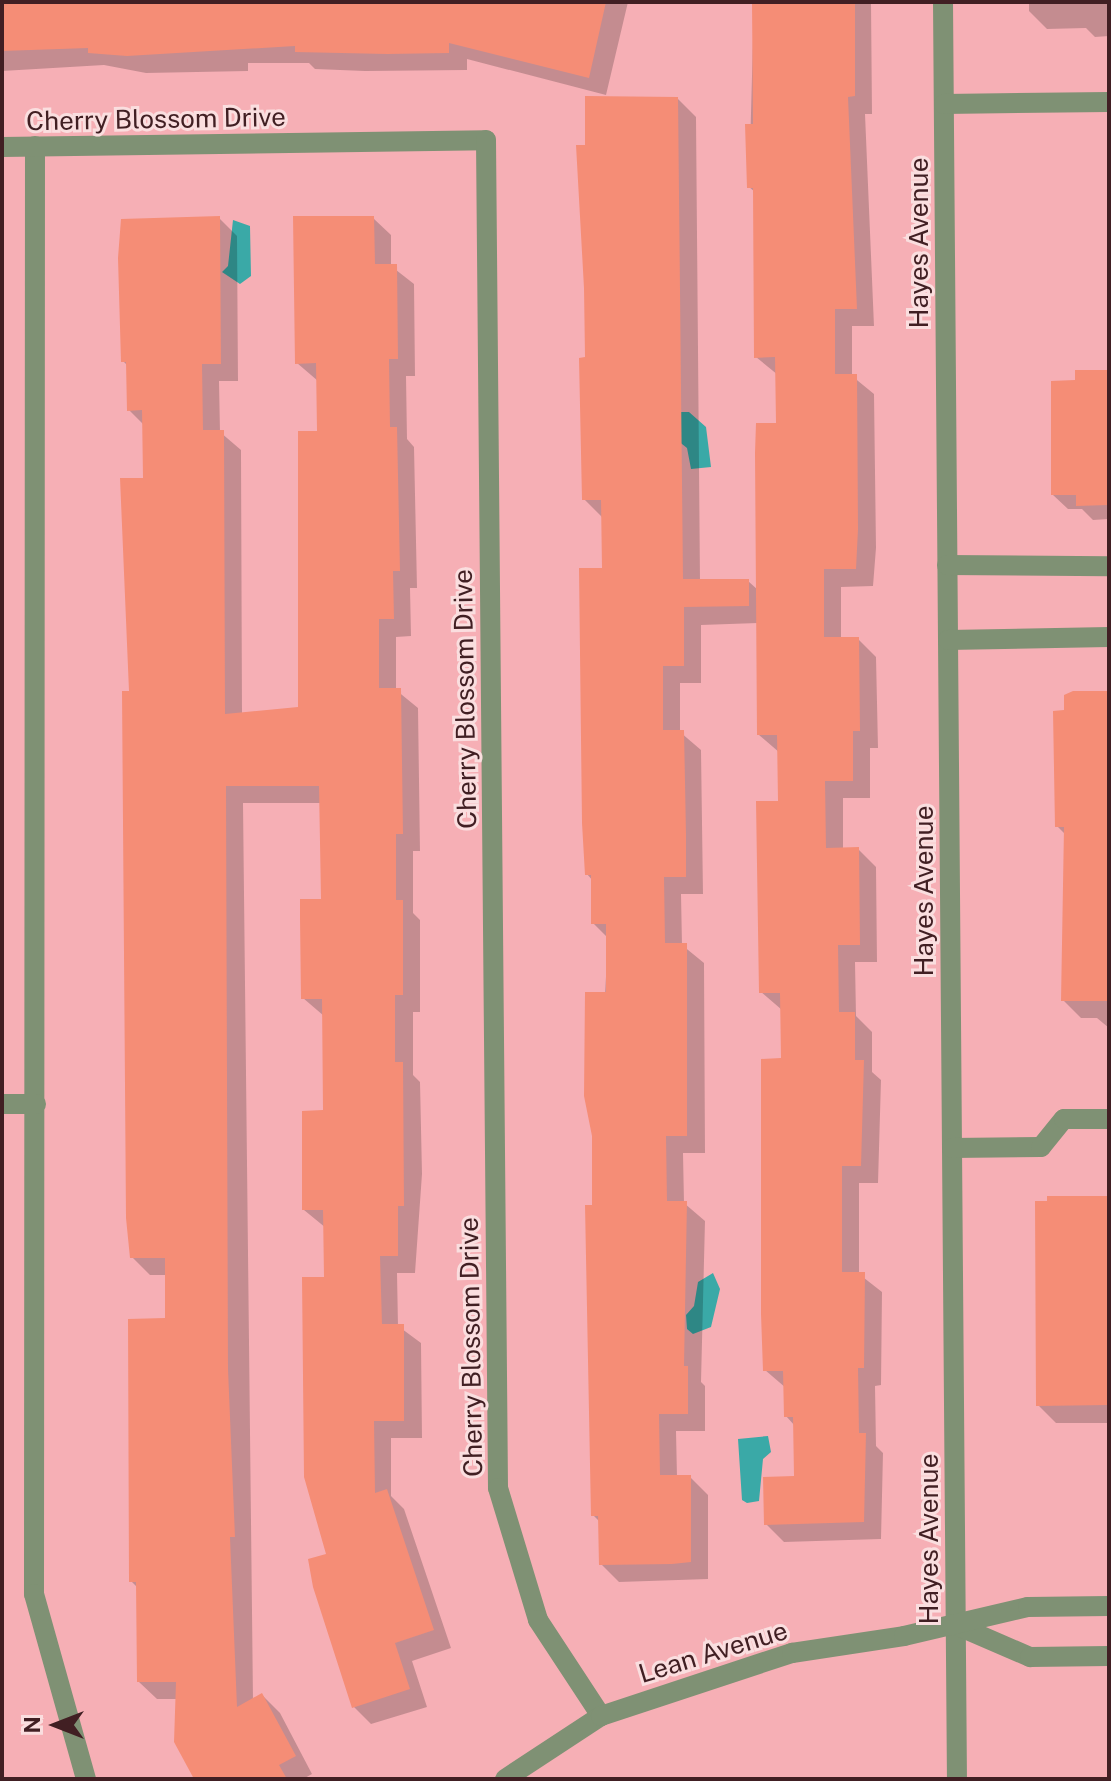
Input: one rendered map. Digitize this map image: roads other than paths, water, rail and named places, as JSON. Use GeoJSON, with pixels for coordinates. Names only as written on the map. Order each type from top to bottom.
{"type":"FeatureCollection","features":[{"type":"Feature","properties":{"kind":"street","name":"Hayes Avenue"},"geometry":{"type":"LineString","coordinates":[[943,2],[957,1779]]}},
{"type":"Feature","properties":{"kind":"street"},"geometry":{"type":"LineString","coordinates":[[944,104],[1109,102]]}},
{"type":"Feature","properties":{"kind":"street","name":"Cherry Blossom Drive"},"geometry":{"type":"LineString","coordinates":[[2,147],[486,140],[498,1488],[538,1620],[601,1716]]}},
{"type":"Feature","properties":{"kind":"street"},"geometry":{"type":"LineString","coordinates":[[35,146],[34,1594],[86,1779]]}},
{"type":"Feature","properties":{"kind":"street"},"geometry":{"type":"LineString","coordinates":[[947,565],[1109,566]]}},
{"type":"Feature","properties":{"kind":"street"},"geometry":{"type":"LineString","coordinates":[[948,640],[1109,637]]}},
{"type":"Feature","properties":{"kind":"street"},"geometry":{"type":"LineString","coordinates":[[2,1104],[36,1104]]}},
{"type":"Feature","properties":{"kind":"street"},"geometry":{"type":"LineString","coordinates":[[952,1148],[1041,1147],[1064,1119],[1109,1119]]}},
{"type":"Feature","properties":{"kind":"street","name":"Lean Avenue"},"geometry":{"type":"LineString","coordinates":[[505,1779],[601,1716],[792,1653],[956,1625],[1028,1607],[1109,1606]]}},
{"type":"Feature","properties":{"kind":"street"},"geometry":{"type":"LineString","coordinates":[[956,1625],[1030,1657],[1109,1656]]}},
{"type":"Feature","properties":{"kind":"water"},"geometry":{"type":"Polygon","coordinates":[[[233,220],[250,226],[251,276],[240,284],[222,272],[228,266],[233,220]]]}},
{"type":"Feature","properties":{"kind":"water"},"geometry":{"type":"Polygon","coordinates":[[[668,412],[689,412],[706,427],[711,467],[691,469],[687,448],[672,436],[668,412]]]}},
{"type":"Feature","properties":{"kind":"water"},"geometry":{"type":"Polygon","coordinates":[[[713,1273],[720,1289],[711,1327],[693,1334],[687,1329],[686,1315],[694,1306],[698,1282],[713,1273]]]}},
{"type":"Feature","properties":{"kind":"water"},"geometry":{"type":"Polygon","coordinates":[[[768,1436],[771,1452],[763,1459],[759,1501],[747,1503],[742,1500],[738,1439],[768,1436]]]}}]}
